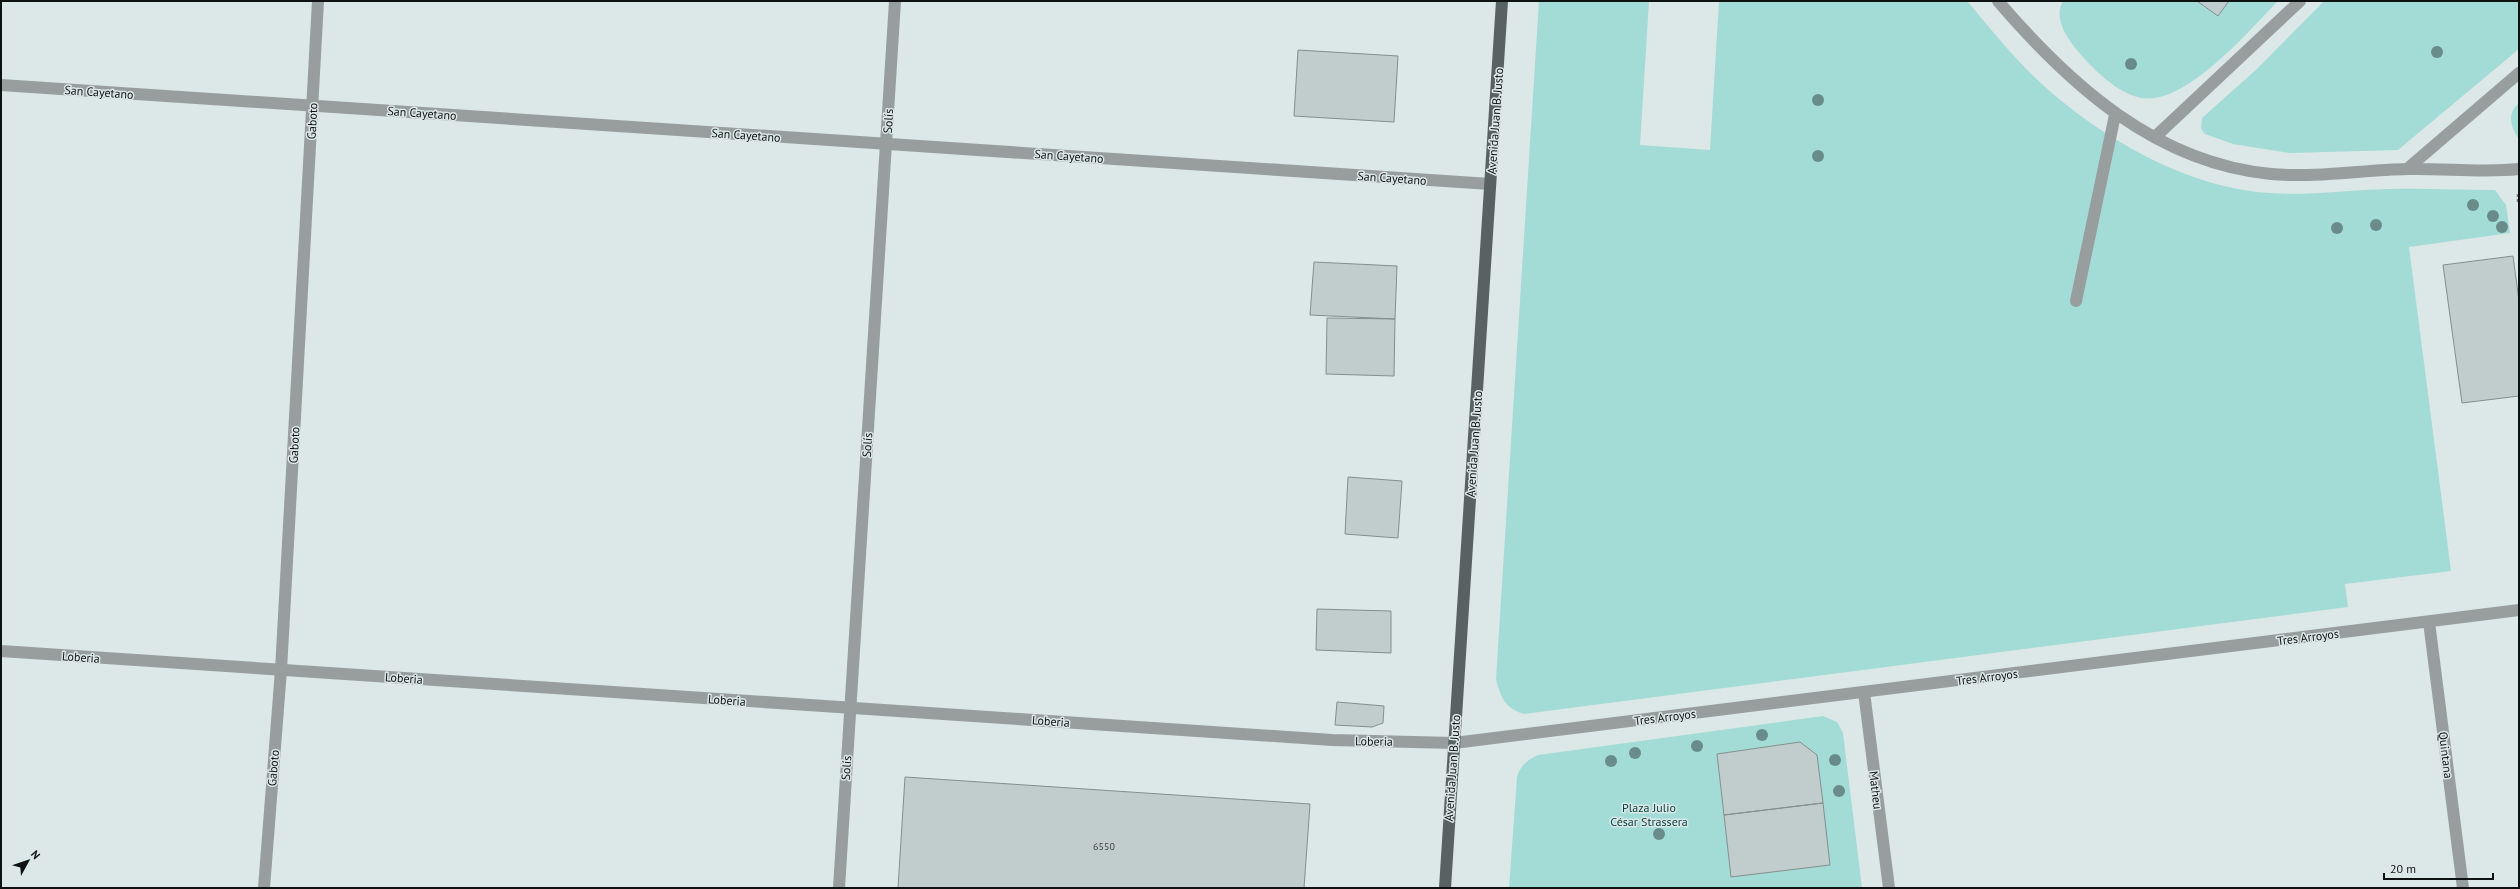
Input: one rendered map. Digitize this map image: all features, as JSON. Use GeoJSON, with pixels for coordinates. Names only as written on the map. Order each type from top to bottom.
{"type":"FeatureCollection","features":[{"type":"Feature","properties":{"kind":"main road","name":"Avenida Juan B. Justo"},"geometry":{"type":"LineString","coordinates":[[1445,888],[1502,1]]}},
{"type":"Feature","properties":{"kind":"street","name":"Gaboto"},"geometry":{"type":"LineString","coordinates":[[264,888],[281,670],[318,1]]}},
{"type":"Feature","properties":{"kind":"street","name":"Solís"},"geometry":{"type":"LineString","coordinates":[[839,888],[895,1]]}},
{"type":"Feature","properties":{"kind":"street"},"geometry":{"type":"LineString","coordinates":[[1999,1],[2063,72],[2115,115],[2155,138],[2199,158],[2235,169],[2272,174],[2310,175],[2407,169],[2519,169]]}},
{"type":"Feature","properties":{"kind":"street"},"geometry":{"type":"LineString","coordinates":[[2155,138],[2300,1]]}},
{"type":"Feature","properties":{"kind":"street"},"geometry":{"type":"LineString","coordinates":[[2407,169],[2519,73]]}},
{"type":"Feature","properties":{"kind":"street","name":"San Cayetano"},"geometry":{"type":"LineString","coordinates":[[1,85],[1490,184]]}},
{"type":"Feature","properties":{"kind":"street"},"geometry":{"type":"LineString","coordinates":[[2076,301],[2115,115]]}},
{"type":"Feature","properties":{"kind":"street","name":"Tres Arroyos"},"geometry":{"type":"LineString","coordinates":[[1454,743],[2519,610]]}},
{"type":"Feature","properties":{"kind":"street","name":"Quintana"},"geometry":{"type":"LineString","coordinates":[[2429,622],[2463,888]]}},
{"type":"Feature","properties":{"kind":"street","name":"Loberia"},"geometry":{"type":"LineString","coordinates":[[1,651],[1332,740],[1454,743]]}},
{"type":"Feature","properties":{"kind":"street","name":"Matheu"},"geometry":{"type":"LineString","coordinates":[[1864,692],[1889,888]]}},
{"type":"Feature","properties":{"kind":"green space"},"geometry":{"type":"Polygon","coordinates":[[[1539,1],[1649,1],[1640,145],[1710,150],[1719,1],[1967,1],[2030,73],[2074,111],[2097,127],[2145,156],[2197,178],[2223,186],[2250,191],[2285,194],[2402,189],[2495,190],[2506,205],[2510,233],[2409,247],[2451,571],[2345,584],[2348,607],[1524,714],[1513,709],[1502,697],[1496,679],[1539,1]]]}},
{"type":"Feature","properties":{"kind":"green space"},"geometry":{"type":"Polygon","coordinates":[[[2063,1],[2197,1],[2218,16],[2229,1],[2278,1],[2232,49],[2212,66],[2192,81],[2172,93],[2152,98],[2134,96],[2126,93],[2110,83],[2083,57],[2069,40],[2062,27],[2060,21],[2060,7],[2063,1]]]}},
{"type":"Feature","properties":{"kind":"green space"},"geometry":{"type":"Polygon","coordinates":[[[2324,1],[2519,1],[2519,49],[2398,150],[2290,153],[2233,144],[2205,134],[2201,129],[2202,118],[2258,68],[2324,1]]]}},
{"type":"Feature","properties":{"kind":"green space"},"geometry":{"type":"Polygon","coordinates":[[[2519,103],[2519,139],[2512,125],[2511,116],[2515,107],[2519,103]]]}},
{"type":"Feature","properties":{"kind":"green space","name":"Plaza Julio César Strassera"},"geometry":{"type":"Polygon","coordinates":[[[1823,716],[1837,722],[1843,733],[1862,888],[1509,888],[1517,777],[1524,764],[1538,755],[1823,716]],[[1800,742],[1717,754],[1731,877],[1830,865],[1817,755],[1800,742]]]}},
{"type":"Feature","properties":{"kind":"building"},"geometry":{"type":"Polygon","coordinates":[[[2197,1],[2229,1],[2218,16],[2197,1]]]}},
{"type":"Feature","properties":{"kind":"building"},"geometry":{"type":"Polygon","coordinates":[[[1298,50],[1398,56],[1394,122],[1294,116],[1298,50]]]}},
{"type":"Feature","properties":{"kind":"building"},"geometry":{"type":"Polygon","coordinates":[[[2513,256],[2519,301],[2519,396],[2462,403],[2443,265],[2513,256]]]}},
{"type":"Feature","properties":{"kind":"building"},"geometry":{"type":"Polygon","coordinates":[[[1314,262],[1397,266],[1395,319],[1310,315],[1314,262]]]}},
{"type":"Feature","properties":{"kind":"building"},"geometry":{"type":"Polygon","coordinates":[[[1327,318],[1395,319],[1394,376],[1326,374],[1327,318]]]}},
{"type":"Feature","properties":{"kind":"building"},"geometry":{"type":"Polygon","coordinates":[[[1348,477],[1402,481],[1398,538],[1345,534],[1348,477]]]}},
{"type":"Feature","properties":{"kind":"building"},"geometry":{"type":"Polygon","coordinates":[[[1317,609],[1391,611],[1391,653],[1316,650],[1317,609]]]}},
{"type":"Feature","properties":{"kind":"building"},"geometry":{"type":"Polygon","coordinates":[[[1337,702],[1384,706],[1383,723],[1372,727],[1335,725],[1337,702]]]}},
{"type":"Feature","properties":{"kind":"building"},"geometry":{"type":"Polygon","coordinates":[[[1800,742],[1817,755],[1823,803],[1724,815],[1717,754],[1800,742]]]}},
{"type":"Feature","properties":{"kind":"building"},"geometry":{"type":"Polygon","coordinates":[[[905,777],[1310,804],[1304,888],[898,888],[905,777]]]}},
{"type":"Feature","properties":{"kind":"building"},"geometry":{"type":"Polygon","coordinates":[[[1823,803],[1830,865],[1731,877],[1724,815],[1823,803]]]}}]}
